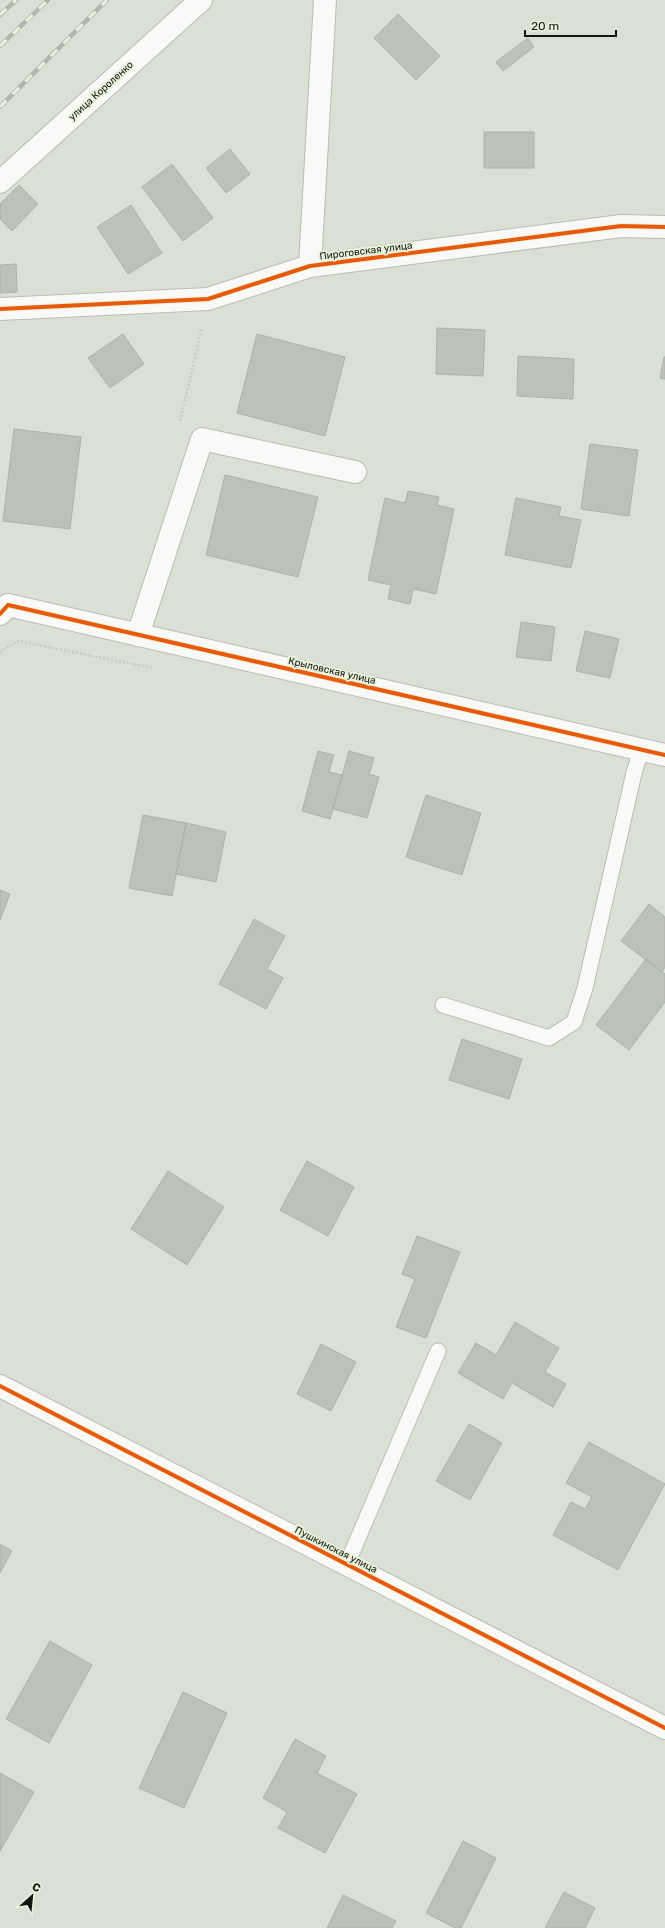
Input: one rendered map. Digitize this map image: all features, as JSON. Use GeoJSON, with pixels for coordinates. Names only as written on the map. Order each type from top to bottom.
{"type":"FeatureCollection","features":[{"type":"Feature","properties":{"kind":"street","name":"улица Короленко"},"geometry":{"type":"LineString","coordinates":[[0,182],[201,0]]}},
{"type":"Feature","properties":{"kind":"street"},"geometry":{"type":"LineString","coordinates":[[310,266],[325,0]]}},
{"type":"Feature","properties":{"kind":"street","name":"Пироговская улица"},"geometry":{"type":"LineString","coordinates":[[0,309],[208,299],[310,266],[621,226],[665,227]]}},
{"type":"Feature","properties":{"kind":"street"},"geometry":{"type":"LineString","coordinates":[[138,635],[202,439],[355,472]]}},
{"type":"Feature","properties":{"kind":"street","name":"Крыловская улица"},"geometry":{"type":"LineString","coordinates":[[0,614],[8,605],[665,755]]}},
{"type":"Feature","properties":{"kind":"street","name":"Пушкинская улица"},"geometry":{"type":"LineString","coordinates":[[0,1386],[665,1728]]}},
{"type":"Feature","properties":{"kind":"lane"},"geometry":{"type":"LineString","coordinates":[[442,1005],[549,1038],[574,1022],[585,988],[634,772],[641,750]]}},
{"type":"Feature","properties":{"kind":"lane"},"geometry":{"type":"LineString","coordinates":[[347,1564],[438,1351]]}},
{"type":"Feature","properties":{"kind":"building"},"geometry":{"type":"Polygon","coordinates":[[[398,14],[440,56],[416,80],[374,38],[398,14]]]}},
{"type":"Feature","properties":{"kind":"building"},"geometry":{"type":"Polygon","coordinates":[[[528,38],[534,47],[503,71],[496,62],[528,38]]]}},
{"type":"Feature","properties":{"kind":"building"},"geometry":{"type":"Polygon","coordinates":[[[484,132],[534,132],[534,168],[484,168],[484,132]]]}},
{"type":"Feature","properties":{"kind":"building"},"geometry":{"type":"Polygon","coordinates":[[[230,149],[250,174],[226,193],[206,168],[230,149]]]}},
{"type":"Feature","properties":{"kind":"building"},"geometry":{"type":"Polygon","coordinates":[[[172,164],[213,218],[183,241],[142,187],[172,164]]]}},
{"type":"Feature","properties":{"kind":"building"},"geometry":{"type":"Polygon","coordinates":[[[19,185],[38,204],[12,231],[0,219],[0,204],[19,185]]]}},
{"type":"Feature","properties":{"kind":"building"},"geometry":{"type":"Polygon","coordinates":[[[131,205],[162,253],[128,274],[97,227],[131,205]]]}},
{"type":"Feature","properties":{"kind":"building"},"geometry":{"type":"Polygon","coordinates":[[[16,264],[17,292],[0,293],[0,265],[16,264]]]}},
{"type":"Feature","properties":{"kind":"building"},"geometry":{"type":"Polygon","coordinates":[[[437,328],[485,330],[483,376],[436,374],[437,328]]]}},
{"type":"Feature","properties":{"kind":"building"},"geometry":{"type":"Polygon","coordinates":[[[123,334],[144,364],[110,388],[88,358],[123,334]]]}},
{"type":"Feature","properties":{"kind":"building"},"geometry":{"type":"Polygon","coordinates":[[[257,334],[345,357],[325,436],[237,413],[257,334]]]}},
{"type":"Feature","properties":{"kind":"building"},"geometry":{"type":"Polygon","coordinates":[[[518,356],[574,359],[573,399],[517,396],[518,356]]]}},
{"type":"Feature","properties":{"kind":"building"},"geometry":{"type":"Polygon","coordinates":[[[665,357],[665,379],[660,378],[665,357]]]}},
{"type":"Feature","properties":{"kind":"building"},"geometry":{"type":"Polygon","coordinates":[[[14,429],[81,437],[70,529],[3,521],[14,429]]]}},
{"type":"Feature","properties":{"kind":"building"},"geometry":{"type":"Polygon","coordinates":[[[590,444],[638,450],[629,516],[581,509],[590,444]]]}},
{"type":"Feature","properties":{"kind":"building"},"geometry":{"type":"Polygon","coordinates":[[[225,475],[318,497],[298,577],[206,555],[225,475]]]}},
{"type":"Feature","properties":{"kind":"building"},"geometry":{"type":"Polygon","coordinates":[[[408,491],[439,497],[437,505],[454,509],[436,594],[413,589],[410,604],[388,599],[391,585],[368,580],[385,498],[405,503],[408,491]]]}},
{"type":"Feature","properties":{"kind":"building"},"geometry":{"type":"Polygon","coordinates":[[[516,498],[561,507],[559,516],[581,520],[571,568],[505,555],[516,498]]]}},
{"type":"Feature","properties":{"kind":"building"},"geometry":{"type":"Polygon","coordinates":[[[521,622],[555,627],[551,661],[516,657],[521,622]]]}},
{"type":"Feature","properties":{"kind":"building"},"geometry":{"type":"Polygon","coordinates":[[[585,631],[619,639],[610,678],[576,671],[585,631]]]}},
{"type":"Feature","properties":{"kind":"building"},"geometry":{"type":"Polygon","coordinates":[[[318,751],[334,755],[329,772],[342,775],[330,819],[302,811],[318,751]]]}},
{"type":"Feature","properties":{"kind":"building"},"geometry":{"type":"Polygon","coordinates":[[[349,751],[374,758],[369,774],[379,777],[367,818],[333,809],[349,751]]]}},
{"type":"Feature","properties":{"kind":"building"},"geometry":{"type":"Polygon","coordinates":[[[426,795],[481,813],[462,875],[406,857],[426,795]]]}},
{"type":"Feature","properties":{"kind":"building"},"geometry":{"type":"Polygon","coordinates":[[[143,815],[186,823],[172,896],[129,888],[143,815]]]}},
{"type":"Feature","properties":{"kind":"building"},"geometry":{"type":"Polygon","coordinates":[[[186,823],[226,832],[216,882],[176,874],[186,823]]]}},
{"type":"Feature","properties":{"kind":"building"},"geometry":{"type":"Polygon","coordinates":[[[0,890],[10,894],[0,920],[0,890]]]}},
{"type":"Feature","properties":{"kind":"building"},"geometry":{"type":"Polygon","coordinates":[[[649,904],[665,917],[665,967],[662,972],[621,941],[649,904]]]}},
{"type":"Feature","properties":{"kind":"building"},"geometry":{"type":"Polygon","coordinates":[[[254,919],[285,936],[267,969],[283,978],[266,1009],[219,984],[254,919]]]}},
{"type":"Feature","properties":{"kind":"building"},"geometry":{"type":"Polygon","coordinates":[[[646,959],[665,974],[665,1002],[629,1050],[596,1025],[646,959]]]}},
{"type":"Feature","properties":{"kind":"building"},"geometry":{"type":"Polygon","coordinates":[[[462,1039],[522,1059],[509,1099],[449,1080],[462,1039]]]}},
{"type":"Feature","properties":{"kind":"building"},"geometry":{"type":"Polygon","coordinates":[[[307,1161],[354,1187],[328,1236],[280,1210],[307,1161]]]}},
{"type":"Feature","properties":{"kind":"building"},"geometry":{"type":"Polygon","coordinates":[[[168,1171],[224,1207],[187,1265],[131,1229],[168,1171]]]}},
{"type":"Feature","properties":{"kind":"building"},"geometry":{"type":"Polygon","coordinates":[[[417,1236],[460,1252],[426,1338],[396,1327],[415,1279],[402,1274],[417,1236]]]}},
{"type":"Feature","properties":{"kind":"building"},"geometry":{"type":"Polygon","coordinates":[[[515,1322],[559,1348],[545,1372],[566,1384],[553,1407],[512,1383],[503,1399],[458,1373],[476,1343],[496,1355],[515,1322]]]}},
{"type":"Feature","properties":{"kind":"building"},"geometry":{"type":"Polygon","coordinates":[[[321,1344],[356,1362],[331,1411],[297,1394],[321,1344]]]}},
{"type":"Feature","properties":{"kind":"building"},"geometry":{"type":"Polygon","coordinates":[[[469,1424],[502,1443],[470,1500],[436,1481],[469,1424]]]}},
{"type":"Feature","properties":{"kind":"building"},"geometry":{"type":"Polygon","coordinates":[[[589,1442],[665,1484],[618,1570],[553,1535],[571,1502],[585,1509],[592,1497],[566,1483],[589,1442]]]}},
{"type":"Feature","properties":{"kind":"building"},"geometry":{"type":"Polygon","coordinates":[[[0,1544],[12,1551],[0,1573],[0,1544]]]}},
{"type":"Feature","properties":{"kind":"building"},"geometry":{"type":"Polygon","coordinates":[[[50,1641],[92,1665],[49,1743],[6,1719],[50,1641]]]}},
{"type":"Feature","properties":{"kind":"building"},"geometry":{"type":"Polygon","coordinates":[[[183,1692],[227,1713],[184,1808],[139,1788],[183,1692]]]}},
{"type":"Feature","properties":{"kind":"building"},"geometry":{"type":"Polygon","coordinates":[[[295,1739],[326,1756],[317,1773],[357,1794],[325,1853],[278,1828],[287,1812],[263,1798],[295,1739]]]}},
{"type":"Feature","properties":{"kind":"building"},"geometry":{"type":"Polygon","coordinates":[[[0,1773],[34,1792],[0,1851],[0,1773]]]}},
{"type":"Feature","properties":{"kind":"building"},"geometry":{"type":"Polygon","coordinates":[[[463,1841],[496,1858],[461,1928],[455,1928],[426,1913],[463,1841]]]}},
{"type":"Feature","properties":{"kind":"building"},"geometry":{"type":"Polygon","coordinates":[[[564,1892],[595,1908],[585,1928],[545,1928],[564,1892]]]}},
{"type":"Feature","properties":{"kind":"building"},"geometry":{"type":"Polygon","coordinates":[[[343,1895],[396,1921],[392,1928],[327,1928],[343,1895]]]}},
{"type":"Feature","properties":{"kind":"railway"},"geometry":{"type":"LineString","coordinates":[[0,15],[16,0]]}},
{"type":"Feature","properties":{"kind":"railway"},"geometry":{"type":"LineString","coordinates":[[0,46],[48,0]]}},
{"type":"Feature","properties":{"kind":"railway"},"geometry":{"type":"LineString","coordinates":[[0,107],[107,0]]}},
{"type":"Feature","properties":{"kind":"cycle path"},"geometry":{"type":"LineString","coordinates":[[0,309],[208,299],[310,266],[621,226],[665,227]]}},
{"type":"Feature","properties":{"kind":"cycle path"},"geometry":{"type":"LineString","coordinates":[[0,614],[8,605],[665,755]]}},
{"type":"Feature","properties":{"kind":"cycle path"},"geometry":{"type":"LineString","coordinates":[[0,1386],[665,1728]]}}]}
